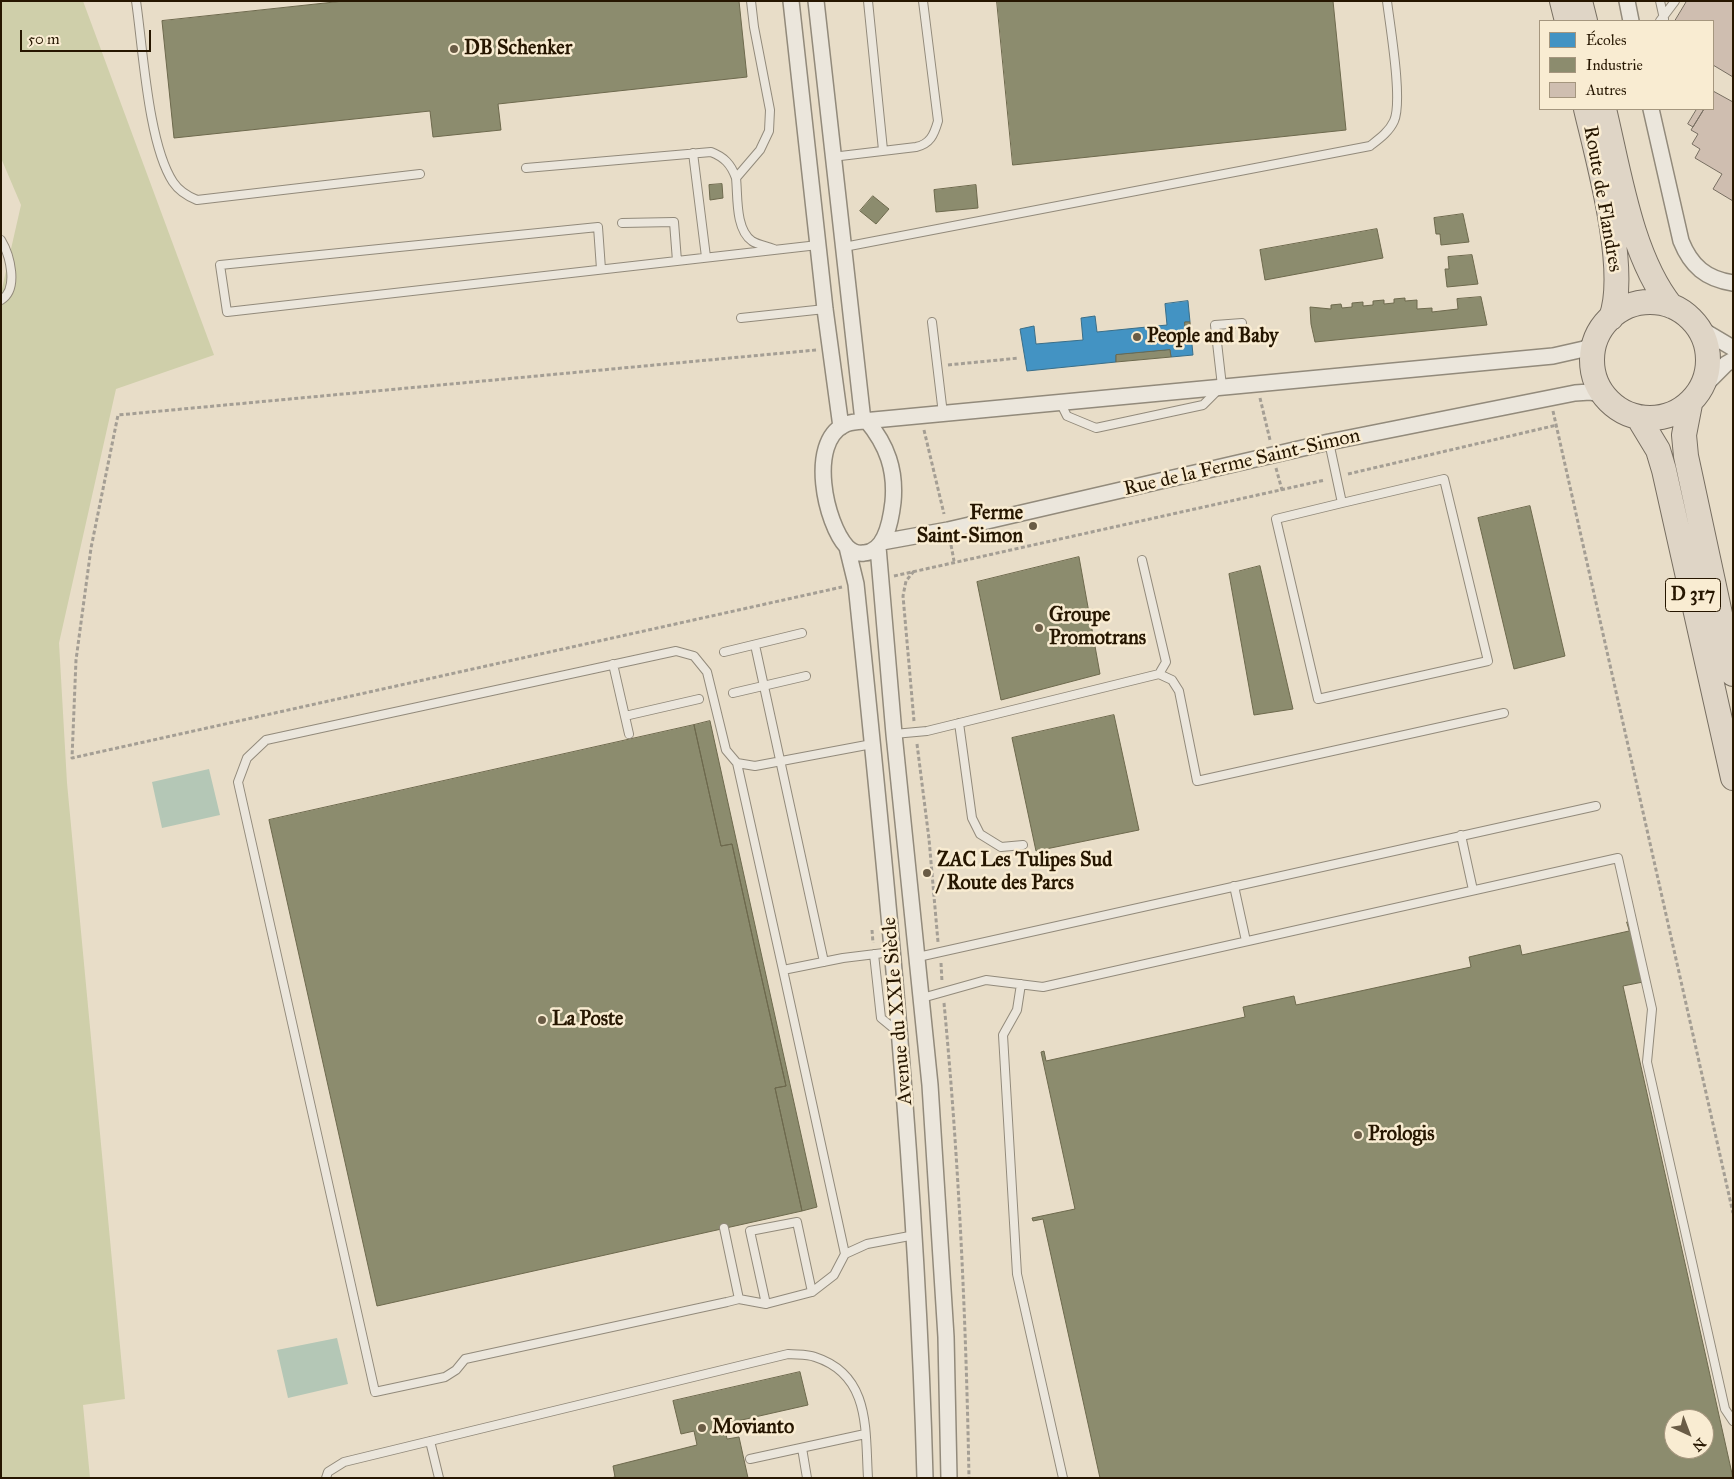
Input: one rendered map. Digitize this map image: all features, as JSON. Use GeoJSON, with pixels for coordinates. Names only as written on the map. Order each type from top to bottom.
{"type":"FeatureCollection","features":[{"type":"Feature","properties":{"kind":"main road"},"geometry":{"type":"LineString","coordinates":[[1562,1],[1567,20]]}},
{"type":"Feature","properties":{"kind":"main road"},"geometry":{"type":"LineString","coordinates":[[1580,1],[1584,20]]}},
{"type":"Feature","properties":{"kind":"main road","name":"Route de Flandres"},"geometry":{"type":"LineString","coordinates":[[1586,110],[1615,253],[1617,284],[1611,318]]}},
{"type":"Feature","properties":{"kind":"main road","name":"Route de Flandres"},"geometry":{"type":"LineString","coordinates":[[1604,110],[1642,253],[1655,284],[1671,306]]}},
{"type":"Feature","properties":{"kind":"main road"},"geometry":{"type":"LineString","coordinates":[[1643,302],[1671,306],[1684,312],[1699,328],[1707,344],[1709,355],[1708,371],[1696,396],[1667,416],[1638,418],[1620,410],[1603,394],[1592,363],[1595,343],[1603,326],[1620,310],[1643,302]]}},
{"type":"Feature","properties":{"kind":"main road","name":"D 317"},"geometry":{"type":"LineString","coordinates":[[1696,396],[1684,435],[1686,456],[1733,674]]}},
{"type":"Feature","properties":{"kind":"main road","name":"D 317"},"geometry":{"type":"LineString","coordinates":[[1638,418],[1658,450],[1664,470],[1733,778]]}},
{"type":"Feature","properties":{"kind":"street"},"geometry":{"type":"LineString","coordinates":[[791,1],[825,309],[841,427],[865,421],[921,417],[1256,382],[1552,356],[1584,349],[1595,343]]}},
{"type":"Feature","properties":{"kind":"street"},"geometry":{"type":"LineString","coordinates":[[816,1],[832,157],[865,421],[881,437],[890,462],[894,483],[892,514],[880,545]]}},
{"type":"Feature","properties":{"kind":"street"},"geometry":{"type":"LineString","coordinates":[[1627,1],[1631,20]]}},
{"type":"Feature","properties":{"kind":"street"},"geometry":{"type":"LineString","coordinates":[[1651,110],[1681,242],[1687,255],[1696,267],[1708,276],[1733,283]]}},
{"type":"Feature","properties":{"kind":"street"},"geometry":{"type":"LineString","coordinates":[[1699,328],[1733,348]]}},
{"type":"Feature","properties":{"kind":"street"},"geometry":{"type":"LineString","coordinates":[[1696,396],[1726,364],[1733,360]]}},
{"type":"Feature","properties":{"kind":"street","name":"Rue de la Ferme Saint-Simon"},"geometry":{"type":"LineString","coordinates":[[847,547],[858,554],[871,553],[880,545],[1329,442],[1550,398],[1590,392],[1603,394]]}},
{"type":"Feature","properties":{"kind":"street","name":"Avenue du XXIe Siècle"},"geometry":{"type":"LineString","coordinates":[[841,427],[832,436],[825,454],[823,479],[827,507],[836,529],[847,547],[856,584],[900,1034],[922,1341],[925,1478]]}},
{"type":"Feature","properties":{"kind":"street","name":"Avenue du XXIe Siècle"},"geometry":{"type":"LineString","coordinates":[[880,545],[894,734],[930,1085],[945,1328],[949,1478]]}},
{"type":"Feature","properties":{"kind":"lane"},"geometry":{"type":"LineString","coordinates":[[136,1],[154,126],[162,160],[173,182],[184,194],[197,200],[420,174]]}},
{"type":"Feature","properties":{"kind":"lane"},"geometry":{"type":"LineString","coordinates":[[736,178],[760,150],[769,132],[770,110],[754,28],[751,1]]}},
{"type":"Feature","properties":{"kind":"lane"},"geometry":{"type":"LineString","coordinates":[[868,1],[883,150]]}},
{"type":"Feature","properties":{"kind":"lane"},"geometry":{"type":"LineString","coordinates":[[832,157],[926,145],[934,134],[938,121],[923,1]]}},
{"type":"Feature","properties":{"kind":"lane"},"geometry":{"type":"LineString","coordinates":[[844,247],[1370,146],[1385,135],[1395,120],[1397,96],[1387,1]]}},
{"type":"Feature","properties":{"kind":"lane"},"geometry":{"type":"LineString","coordinates":[[1660,1],[1662,20]]}},
{"type":"Feature","properties":{"kind":"lane"},"geometry":{"type":"LineString","coordinates":[[1662,20],[1675,1]]}},
{"type":"Feature","properties":{"kind":"lane"},"geometry":{"type":"LineString","coordinates":[[526,168],[710,152],[719,156],[731,166],[736,178],[741,224],[744,233],[752,241],[776,249]]}},
{"type":"Feature","properties":{"kind":"lane"},"geometry":{"type":"LineString","coordinates":[[693,154],[706,257]]}},
{"type":"Feature","properties":{"kind":"lane"},"geometry":{"type":"LineString","coordinates":[[622,223],[674,222],[677,261]]}},
{"type":"Feature","properties":{"kind":"lane"},"geometry":{"type":"LineString","coordinates":[[601,269],[598,227],[220,265],[227,312],[818,245]]}},
{"type":"Feature","properties":{"kind":"lane"},"geometry":{"type":"LineString","coordinates":[[1,240],[5,246],[13,283],[1,300]]}},
{"type":"Feature","properties":{"kind":"lane"},"geometry":{"type":"LineString","coordinates":[[741,318],[825,309]]}},
{"type":"Feature","properties":{"kind":"lane"},"geometry":{"type":"LineString","coordinates":[[932,322],[943,414]]}},
{"type":"Feature","properties":{"kind":"lane"},"geometry":{"type":"LineString","coordinates":[[1060,402],[1067,416],[1096,428],[1203,405],[1222,386],[1215,324],[1242,323]]}},
{"type":"Feature","properties":{"kind":"lane"},"geometry":{"type":"LineString","coordinates":[[1329,442],[1342,503]]}},
{"type":"Feature","properties":{"kind":"lane"},"geometry":{"type":"LineString","coordinates":[[1444,479],[1488,661],[1318,699],[1276,519],[1342,503],[1444,479]]}},
{"type":"Feature","properties":{"kind":"lane"},"geometry":{"type":"LineString","coordinates":[[1142,560],[1166,662],[1159,674]]}},
{"type":"Feature","properties":{"kind":"lane"},"geometry":{"type":"LineString","coordinates":[[724,652],[802,633]]}},
{"type":"Feature","properties":{"kind":"lane"},"geometry":{"type":"LineString","coordinates":[[755,645],[824,962]]}},
{"type":"Feature","properties":{"kind":"lane"},"geometry":{"type":"LineString","coordinates":[[845,1254],[737,763],[726,750],[707,672],[694,656],[676,651],[266,740],[247,758],[238,782],[375,1392],[445,1377],[456,1370],[465,1360],[739,1299],[766,1304],[812,1292],[834,1275],[845,1254],[867,1244],[915,1235]]}},
{"type":"Feature","properties":{"kind":"lane"},"geometry":{"type":"LineString","coordinates":[[613,664],[629,734]]}},
{"type":"Feature","properties":{"kind":"lane"},"geometry":{"type":"LineString","coordinates":[[894,734],[959,724],[1159,674],[1172,680],[1179,690],[1197,781],[1504,713]]}},
{"type":"Feature","properties":{"kind":"lane"},"geometry":{"type":"LineString","coordinates":[[734,693],[806,676]]}},
{"type":"Feature","properties":{"kind":"lane"},"geometry":{"type":"LineString","coordinates":[[625,716],[699,699]]}},
{"type":"Feature","properties":{"kind":"lane"},"geometry":{"type":"LineString","coordinates":[[959,724],[972,818],[980,834],[1001,847],[1023,845]]}},
{"type":"Feature","properties":{"kind":"lane"},"geometry":{"type":"LineString","coordinates":[[737,763],[755,766],[872,744]]}},
{"type":"Feature","properties":{"kind":"lane"},"geometry":{"type":"LineString","coordinates":[[918,957],[940,954],[980,943],[1596,806]]}},
{"type":"Feature","properties":{"kind":"lane"},"geometry":{"type":"LineString","coordinates":[[1462,835],[1473,890]]}},
{"type":"Feature","properties":{"kind":"lane"},"geometry":{"type":"LineString","coordinates":[[922,998],[986,980],[1043,987],[1618,858],[1652,1009],[1647,1062],[1725,1409],[1733,1421]]}},
{"type":"Feature","properties":{"kind":"lane"},"geometry":{"type":"LineString","coordinates":[[1234,886],[1246,941]]}},
{"type":"Feature","properties":{"kind":"lane"},"geometry":{"type":"LineString","coordinates":[[783,970],[892,952]]}},
{"type":"Feature","properties":{"kind":"lane"},"geometry":{"type":"LineString","coordinates":[[874,954],[881,1018],[900,1034]]}},
{"type":"Feature","properties":{"kind":"lane"},"geometry":{"type":"LineString","coordinates":[[1021,984],[1017,1010],[1003,1035],[1016,1274],[1063,1478]]}},
{"type":"Feature","properties":{"kind":"lane"},"geometry":{"type":"LineString","coordinates":[[766,1304],[750,1231],[796,1222],[812,1292]]}},
{"type":"Feature","properties":{"kind":"lane"},"geometry":{"type":"LineString","coordinates":[[724,1228],[739,1299]]}},
{"type":"Feature","properties":{"kind":"lane"},"geometry":{"type":"LineString","coordinates":[[326,1478],[328,1472],[344,1462],[788,1354],[814,1357],[838,1368],[855,1387],[864,1411],[868,1478]]}},
{"type":"Feature","properties":{"kind":"lane"},"geometry":{"type":"LineString","coordinates":[[750,1459],[865,1434]]}},
{"type":"Feature","properties":{"kind":"lane"},"geometry":{"type":"LineString","coordinates":[[430,1441],[439,1478]]}},
{"type":"Feature","properties":{"kind":"lane"},"geometry":{"type":"LineString","coordinates":[[802,1448],[807,1478]]}},
{"type":"Feature","properties":{"kind":"path"},"geometry":{"type":"LineString","coordinates":[[830,348],[118,416],[89,557],[76,660],[72,758],[856,584]]}},
{"type":"Feature","properties":{"kind":"path"},"geometry":{"type":"LineString","coordinates":[[937,366],[1019,358]]}},
{"type":"Feature","properties":{"kind":"path"},"geometry":{"type":"LineString","coordinates":[[1256,382],[1282,490]]}},
{"type":"Feature","properties":{"kind":"path"},"geometry":{"type":"LineString","coordinates":[[1550,398],[1733,1213]]}},
{"type":"Feature","properties":{"kind":"path"},"geometry":{"type":"LineString","coordinates":[[921,417],[954,561]]}},
{"type":"Feature","properties":{"kind":"path"},"geometry":{"type":"LineString","coordinates":[[882,579],[954,561],[1282,490],[1556,425]]}},
{"type":"Feature","properties":{"kind":"path"},"geometry":{"type":"LineString","coordinates":[[915,571],[906,581],[902,596],[915,732],[929,839],[952,1086],[966,1323],[969,1478]]}},
{"type":"Feature","properties":{"kind":"green space"},"geometry":{"type":"Polygon","coordinates":[[[1,1],[83,1],[214,355],[116,389],[59,643],[67,783],[125,1399],[83,1405],[90,1478],[1,1478],[1,293],[21,205],[1,158],[1,1]]]}},
{"type":"Feature","properties":{"kind":"shaded area"},"geometry":{"type":"Polygon","coordinates":[[[209,769],[220,815],[162,828],[152,782],[209,769]]]}},
{"type":"Feature","properties":{"kind":"shaded area"},"geometry":{"type":"Polygon","coordinates":[[[337,1338],[348,1384],[288,1398],[277,1350],[337,1338]]]}},
{"type":"Feature","properties":{"kind":"building: Écoles","name":"People and Baby"},"geometry":{"type":"Polygon","coordinates":[[[1188,301],[1190,322],[1185,322],[1186,334],[1191,334],[1193,355],[1171,357],[1170,350],[1116,355],[1116,362],[1027,371],[1020,329],[1034,326],[1036,344],[1083,340],[1081,318],[1095,316],[1097,332],[1167,325],[1165,304],[1188,301]]]}},
{"type":"Feature","properties":{"kind":"building: Industrie","name":"DB Schenker"},"geometry":{"type":"Polygon","coordinates":[[[344,1],[739,1],[747,77],[498,104],[501,130],[433,137],[430,111],[174,138],[162,21],[344,1]]]}},
{"type":"Feature","properties":{"kind":"building: Industrie"},"geometry":{"type":"Polygon","coordinates":[[[997,1],[1333,1],[1346,130],[1013,165],[997,1]]]}},
{"type":"Feature","properties":{"kind":"building: Industrie"},"geometry":{"type":"Polygon","coordinates":[[[722,184],[723,198],[710,200],[709,185],[722,184]]]}},
{"type":"Feature","properties":{"kind":"building: Industrie"},"geometry":{"type":"Polygon","coordinates":[[[976,185],[978,208],[936,212],[934,190],[976,185]]]}},
{"type":"Feature","properties":{"kind":"building: Industrie"},"geometry":{"type":"Polygon","coordinates":[[[873,196],[889,209],[876,224],[860,211],[873,196]]]}},
{"type":"Feature","properties":{"kind":"building: Industrie"},"geometry":{"type":"Polygon","coordinates":[[[1463,214],[1469,242],[1441,245],[1440,234],[1436,234],[1434,218],[1463,214]]]}},
{"type":"Feature","properties":{"kind":"building: Industrie"},"geometry":{"type":"Polygon","coordinates":[[[1377,229],[1383,258],[1265,280],[1260,250],[1377,229]]]}},
{"type":"Feature","properties":{"kind":"building: Industrie"},"geometry":{"type":"Polygon","coordinates":[[[1472,255],[1478,284],[1447,287],[1445,269],[1449,269],[1448,257],[1472,255]]]}},
{"type":"Feature","properties":{"kind":"building: Industrie"},"geometry":{"type":"Polygon","coordinates":[[[1481,297],[1487,325],[1315,342],[1311,324],[1310,307],[1331,309],[1331,305],[1341,304],[1342,308],[1352,307],[1352,303],[1363,302],[1363,306],[1373,305],[1373,301],[1384,300],[1384,304],[1394,303],[1394,299],[1405,298],[1405,301],[1417,300],[1417,309],[1432,308],[1432,312],[1458,309],[1457,299],[1481,297]]]}},
{"type":"Feature","properties":{"kind":"building: Industrie"},"geometry":{"type":"Polygon","coordinates":[[[1185,322],[1190,322],[1191,334],[1186,334],[1185,322]]]}},
{"type":"Feature","properties":{"kind":"building: Industrie"},"geometry":{"type":"Polygon","coordinates":[[[1170,350],[1171,357],[1116,362],[1116,355],[1170,350]]]}},
{"type":"Feature","properties":{"kind":"building: Industrie"},"geometry":{"type":"Polygon","coordinates":[[[1530,506],[1565,656],[1514,669],[1478,518],[1530,506]]]}},
{"type":"Feature","properties":{"kind":"building: Industrie","name":"Groupe Promotrans"},"geometry":{"type":"Polygon","coordinates":[[[1079,557],[1100,674],[1001,700],[977,582],[1079,557]]]}},
{"type":"Feature","properties":{"kind":"building: Industrie"},"geometry":{"type":"Polygon","coordinates":[[[1260,566],[1293,709],[1254,715],[1229,574],[1260,566]]]}},
{"type":"Feature","properties":{"kind":"building: Industrie"},"geometry":{"type":"Polygon","coordinates":[[[1114,715],[1139,830],[1036,851],[1012,738],[1114,715]]]}},
{"type":"Feature","properties":{"kind":"building: Industrie"},"geometry":{"type":"Polygon","coordinates":[[[710,721],[817,1207],[802,1211],[775,1088],[786,1086],[732,844],[721,846],[694,725],[710,721]]]}},
{"type":"Feature","properties":{"kind":"building: Industrie","name":"La Poste"},"geometry":{"type":"Polygon","coordinates":[[[694,725],[721,846],[732,844],[786,1086],[775,1088],[802,1211],[377,1306],[269,820],[694,725]]]}},
{"type":"Feature","properties":{"kind":"building: Industrie","name":"Prologis"},"geometry":{"type":"Polygon","coordinates":[[[1627,922],[1630,922],[1643,982],[1623,986],[1733,1478],[1100,1478],[1043,1219],[1033,1221],[1032,1218],[1075,1209],[1041,1052],[1044,1051],[1046,1061],[1245,1017],[1243,1007],[1294,996],[1296,1005],[1471,967],[1469,957],[1520,945],[1522,955],[1629,931],[1627,922]]]}},
{"type":"Feature","properties":{"kind":"building: Industrie","name":"Movianto"},"geometry":{"type":"Polygon","coordinates":[[[800,1372],[808,1405],[724,1424],[727,1439],[739,1437],[748,1478],[610,1478],[615,1477],[613,1466],[697,1445],[694,1431],[681,1434],[673,1401],[800,1372]]]}},
{"type":"Feature","properties":{"kind":"building: Autres"},"geometry":{"type":"Polygon","coordinates":[[[1687,1],[1733,1],[1733,77],[1714,66],[1714,20],[1676,20],[1687,1]]]}},
{"type":"Feature","properties":{"kind":"building: Autres"},"geometry":{"type":"Polygon","coordinates":[[[1714,92],[1733,102],[1733,201],[1713,189],[1722,174],[1695,158],[1700,149],[1692,144],[1698,134],[1691,130],[1703,110],[1714,110],[1714,92]]]}},
{"type":"Feature","properties":{"kind":"building: Autres"},"geometry":{"type":"Polygon","coordinates":[[[1696,110],[1703,110],[1693,127],[1688,124],[1696,110]]]}},
{"type":"Feature","properties":{"kind":"place","name":"DB Schenker"},"geometry":{"type":"Point","coordinates":[454,49]}},
{"type":"Feature","properties":{"kind":"place","name":"People and Baby"},"geometry":{"type":"Point","coordinates":[1137,337]}},
{"type":"Feature","properties":{"kind":"place","name":"Ferme Saint-Simon"},"geometry":{"type":"Point","coordinates":[1033,526]}},
{"type":"Feature","properties":{"kind":"place","name":"Groupe Promotrans"},"geometry":{"type":"Point","coordinates":[1039,628]}},
{"type":"Feature","properties":{"kind":"place","name":"ZAC Les Tulipes Sud / Route des Parcs"},"geometry":{"type":"Point","coordinates":[927,873]}},
{"type":"Feature","properties":{"kind":"place","name":"La Poste"},"geometry":{"type":"Point","coordinates":[542,1020]}},
{"type":"Feature","properties":{"kind":"place","name":"Prologis"},"geometry":{"type":"Point","coordinates":[1358,1135]}},
{"type":"Feature","properties":{"kind":"place","name":"Movianto"},"geometry":{"type":"Point","coordinates":[702,1428]}}]}
